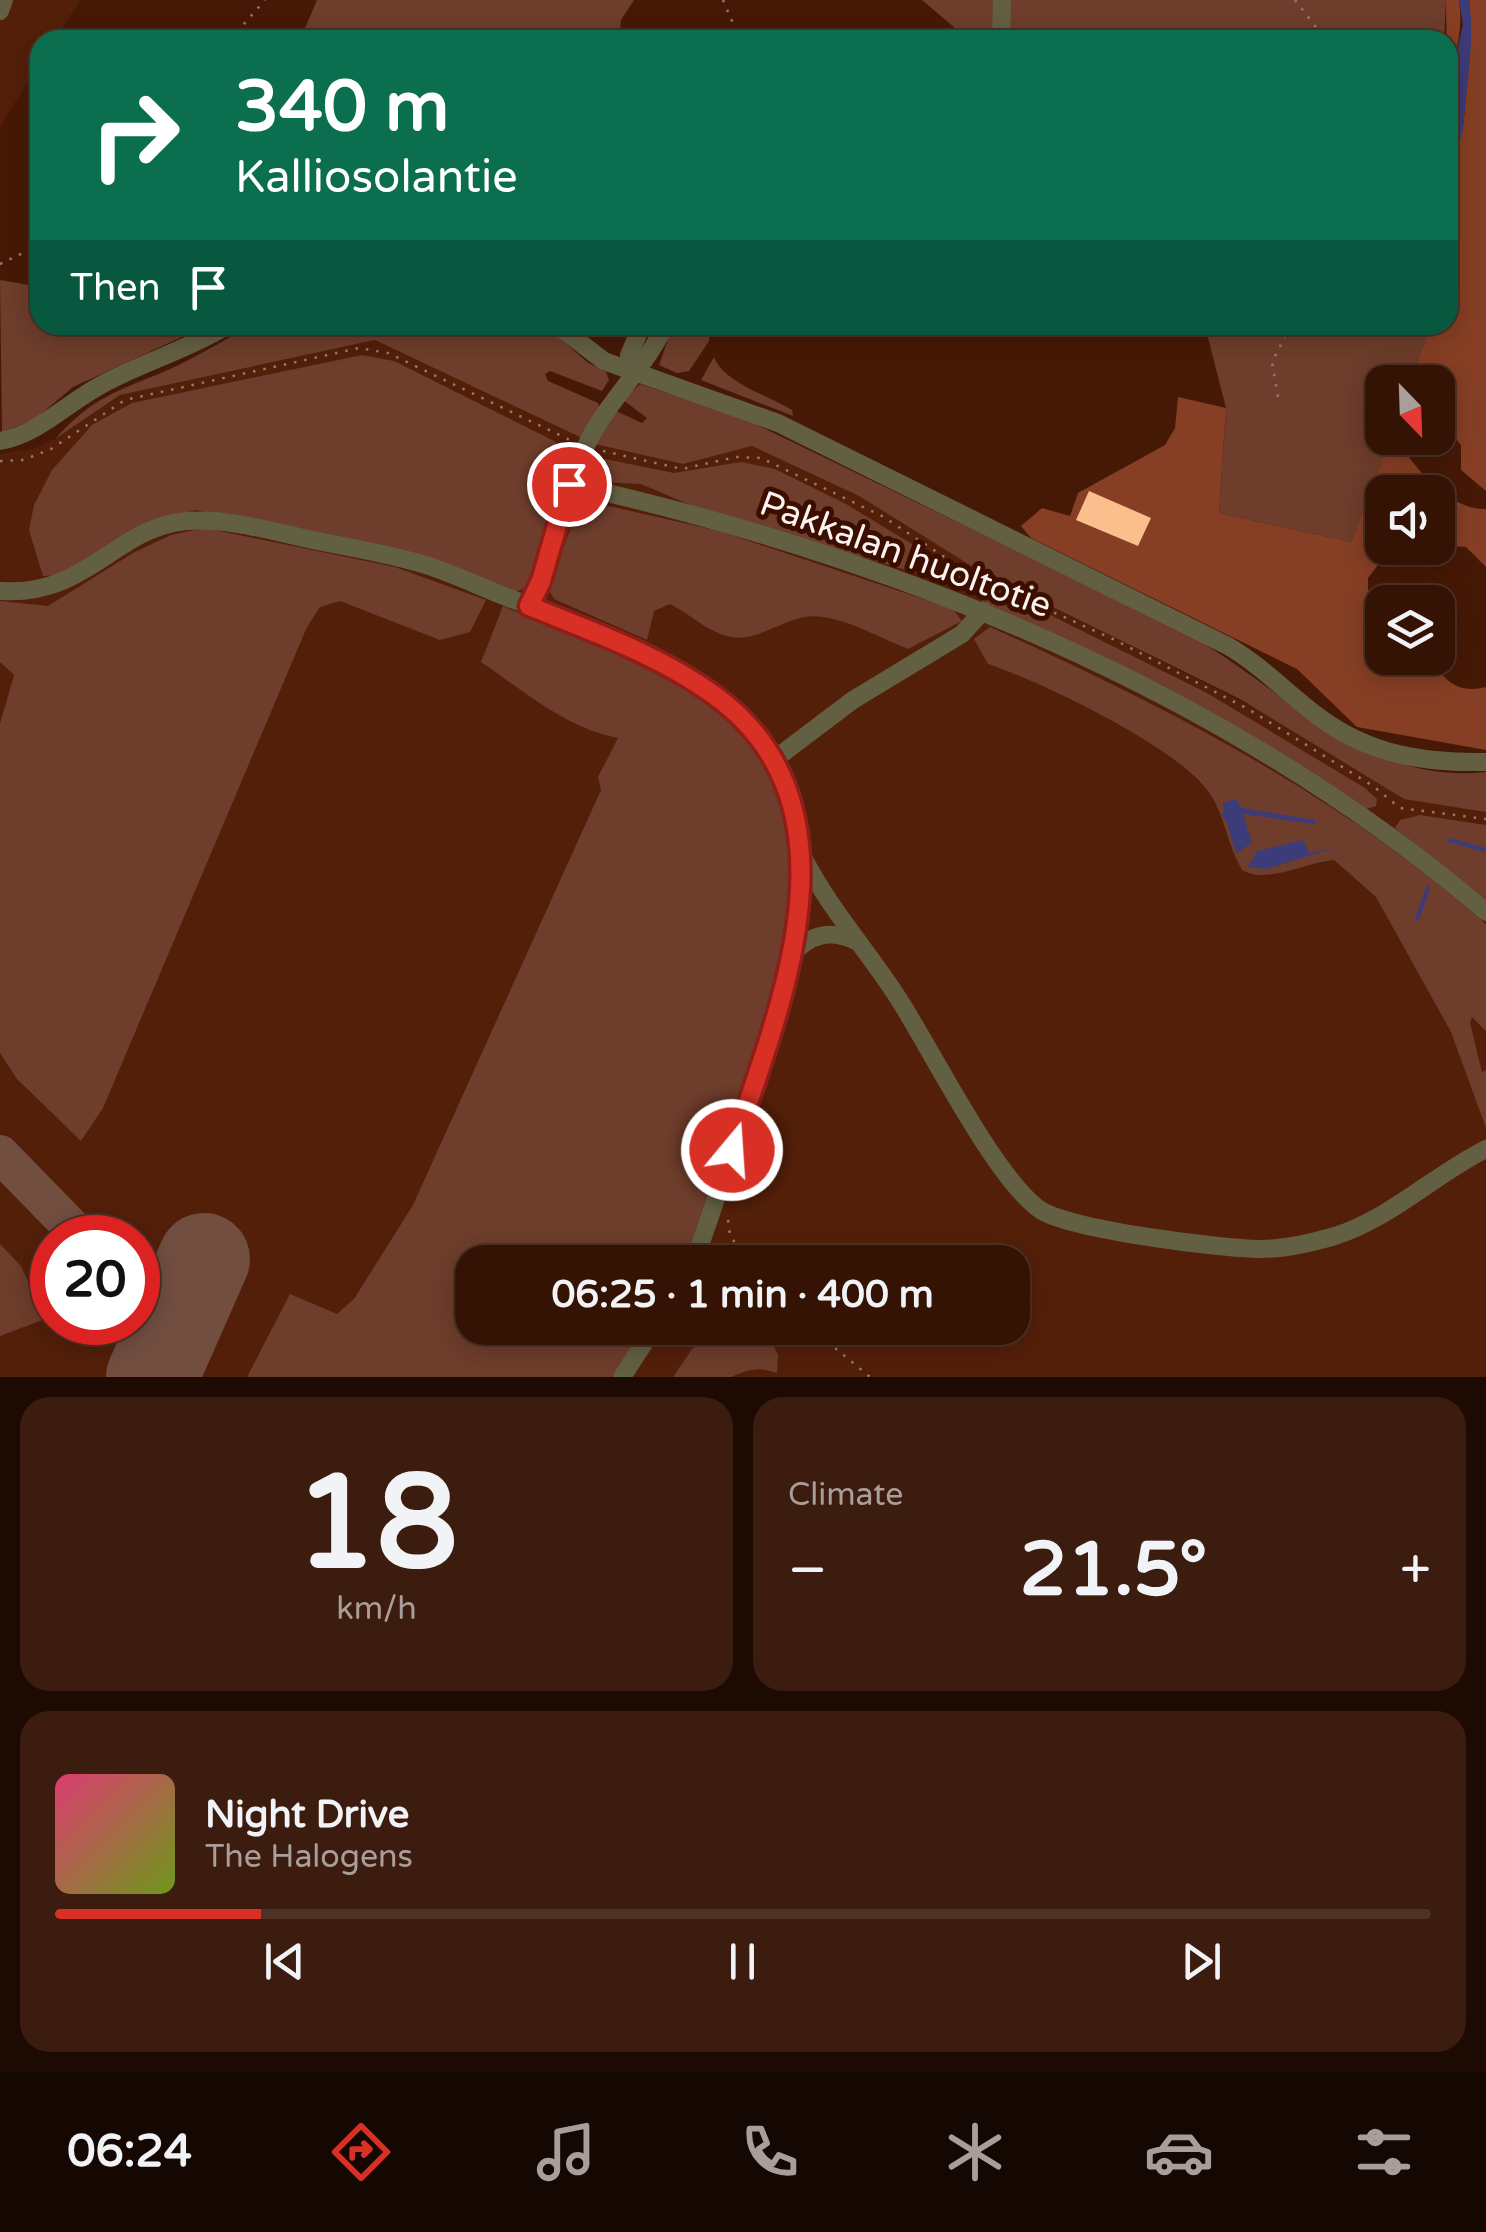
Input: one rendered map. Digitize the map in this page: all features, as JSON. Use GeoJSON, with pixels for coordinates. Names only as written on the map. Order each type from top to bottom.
{"type":"FeatureCollection","features":[{"type":"Feature","properties":{"kind":"lane"},"geometry":{"type":"LineString","coordinates":[[0,10],[4,0]]}},
{"type":"Feature","properties":{"kind":"lane"},"geometry":{"type":"LineString","coordinates":[[1001,30],[1002,0]]}},
{"type":"Feature","properties":{"kind":"lane"},"geometry":{"type":"LineString","coordinates":[[0,441],[18,438],[96,387],[187,350],[212,335]]}},
{"type":"Feature","properties":{"kind":"lane"},"geometry":{"type":"LineString","coordinates":[[569,335],[586,350],[632,372],[795,430],[1145,603],[1259,664],[1319,717],[1358,741],[1396,757],[1486,762]]}},
{"type":"Feature","properties":{"kind":"lane"},"geometry":{"type":"LineString","coordinates":[[632,372],[629,354],[638,335]]}},
{"type":"Feature","properties":{"kind":"lane"},"geometry":{"type":"LineString","coordinates":[[529,606],[541,581],[569,484],[588,441],[632,372],[650,356],[660,335]]}},
{"type":"Feature","properties":{"kind":"lane","name":"Pakkalan huoltotie"},"geometry":{"type":"LineString","coordinates":[[569,484],[780,539],[984,610],[1235,737],[1390,839],[1486,912]]}},
{"type":"Feature","properties":{"kind":"lane"},"geometry":{"type":"LineString","coordinates":[[0,591],[53,588],[154,531],[187,521],[211,522],[430,566],[636,652],[710,692],[746,722],[775,759],[790,789],[801,852],[790,956],[770,1032],[700,1245]]}},
{"type":"Feature","properties":{"kind":"lane"},"geometry":{"type":"LineString","coordinates":[[775,759],[868,690],[962,634],[984,610]]}},
{"type":"Feature","properties":{"kind":"lane"},"geometry":{"type":"LineString","coordinates":[[801,852],[820,890],[858,942],[1018,1190],[1041,1211],[1065,1222],[1241,1248],[1302,1245],[1370,1221],[1486,1149]]}},
{"type":"Feature","properties":{"kind":"lane"},"geometry":{"type":"LineString","coordinates":[[790,956],[816,936],[843,935],[858,942]]}},
{"type":"Feature","properties":{"kind":"lane"},"geometry":{"type":"LineString","coordinates":[[622,1377],[643,1345]]}},
{"type":"Feature","properties":{"kind":"path"},"geometry":{"type":"LineString","coordinates":[[239,30],[265,0]]}},
{"type":"Feature","properties":{"kind":"path"},"geometry":{"type":"LineString","coordinates":[[723,0],[736,30]]}},
{"type":"Feature","properties":{"kind":"path"},"geometry":{"type":"LineString","coordinates":[[1295,0],[1318,30]]}},
{"type":"Feature","properties":{"kind":"path"},"geometry":{"type":"LineString","coordinates":[[0,264],[30,250]]}},
{"type":"Feature","properties":{"kind":"path"},"geometry":{"type":"LineString","coordinates":[[1278,396],[1272,362],[1286,335]]}},
{"type":"Feature","properties":{"kind":"path"},"geometry":{"type":"LineString","coordinates":[[727,1218],[737,1245]]}},
{"type":"Feature","properties":{"kind":"path"},"geometry":{"type":"LineString","coordinates":[[831,1345],[870,1377]]}},
{"type":"Feature","properties":{"kind":"shaded area"},"geometry":{"type":"Polygon","coordinates":[[[0,0],[80,0],[61,30],[30,30],[30,79],[0,126],[0,0]]]}},
{"type":"Feature","properties":{"kind":"shaded area"},"geometry":{"type":"Polygon","coordinates":[[[317,0],[634,0],[621,20],[620,30],[304,30],[317,0]]]}},
{"type":"Feature","properties":{"kind":"shaded area"},"geometry":{"type":"Polygon","coordinates":[[[922,0],[994,0],[994,30],[957,30],[922,0]]]}},
{"type":"Feature","properties":{"kind":"shaded area"},"geometry":{"type":"Polygon","coordinates":[[[1008,0],[1446,0],[1444,30],[1007,30],[1008,0]]]}},
{"type":"Feature","properties":{"kind":"shaded area"},"geometry":{"type":"Polygon","coordinates":[[[1446,0],[1459,0],[1458,40],[1458,30],[1446,30],[1446,0]]]}},
{"type":"Feature","properties":{"kind":"shaded area"},"geometry":{"type":"Polygon","coordinates":[[[1459,0],[1469,0],[1471,46],[1458,147],[1458,47],[1463,24],[1459,0]]]}},
{"type":"Feature","properties":{"kind":"shaded area"},"geometry":{"type":"Polygon","coordinates":[[[1469,0],[1486,0],[1486,491],[1461,470],[1461,445],[1455,438],[1455,365],[1416,365],[1427,335],[1458,335],[1458,146],[1464,119],[1469,0]]]}},
{"type":"Feature","properties":{"kind":"shaded area"},"geometry":{"type":"Polygon","coordinates":[[[0,280],[30,285],[30,335],[186,335],[73,387],[35,419],[2,432],[0,280]]]}},
{"type":"Feature","properties":{"kind":"shaded area"},"geometry":{"type":"Polygon","coordinates":[[[234,335],[556,335],[587,362],[606,372],[609,380],[602,391],[550,371],[545,374],[548,381],[598,403],[600,408],[582,438],[375,340],[120,395],[55,439],[82,413],[107,397],[234,335]]]}},
{"type":"Feature","properties":{"kind":"shaded area"},"geometry":{"type":"Polygon","coordinates":[[[670,335],[710,335],[689,371],[677,373],[659,365],[670,335]]]}},
{"type":"Feature","properties":{"kind":"shaded area"},"geometry":{"type":"Polygon","coordinates":[[[1207,335],[1427,335],[1416,365],[1365,365],[1365,455],[1384,455],[1376,475],[1365,475],[1365,505],[1351,542],[1219,513],[1226,408],[1207,335]]]}},
{"type":"Feature","properties":{"kind":"shaded area"},"geometry":{"type":"Polygon","coordinates":[[[375,340],[589,441],[683,464],[752,446],[859,496],[961,559],[1412,788],[1486,799],[1486,1377],[0,1377],[0,454],[33,449],[55,439],[120,395],[375,340]]]}},
{"type":"Feature","properties":{"kind":"shaded area"},"geometry":{"type":"Polygon","coordinates":[[[362,355],[394,361],[572,450],[574,457],[559,493],[536,577],[527,588],[514,592],[425,556],[196,510],[154,521],[64,575],[43,576],[29,530],[34,505],[52,470],[92,425],[132,403],[362,355]]]}},
{"type":"Feature","properties":{"kind":"shaded area"},"geometry":{"type":"Polygon","coordinates":[[[714,357],[727,374],[792,410],[793,416],[701,380],[714,357]]]}},
{"type":"Feature","properties":{"kind":"shaded area"},"geometry":{"type":"Polygon","coordinates":[[[640,384],[749,421],[1186,633],[1363,748],[1401,764],[1442,772],[1486,772],[1486,812],[1404,799],[1240,699],[978,570],[859,496],[752,446],[683,464],[595,444],[614,410],[642,423],[647,418],[623,400],[640,384]]]}},
{"type":"Feature","properties":{"kind":"shaded area"},"geometry":{"type":"Polygon","coordinates":[[[1178,397],[1226,408],[1219,513],[1351,542],[1365,505],[1365,565],[1378,565],[1365,585],[1365,675],[1443,675],[1467,689],[1486,687],[1486,750],[1357,727],[1297,669],[1031,538],[1021,526],[1042,508],[1070,516],[1078,493],[1165,445],[1175,428],[1178,397]]]}},
{"type":"Feature","properties":{"kind":"shaded area"},"geometry":{"type":"Polygon","coordinates":[[[1384,455],[1408,456],[1423,475],[1376,475],[1384,455]]]}},
{"type":"Feature","properties":{"kind":"shaded area"},"geometry":{"type":"Polygon","coordinates":[[[605,459],[674,473],[741,462],[775,469],[846,504],[963,575],[969,589],[695,507],[641,484],[595,482],[588,467],[605,459]]]}},
{"type":"Feature","properties":{"kind":"shaded area"},"geometry":{"type":"Polygon","coordinates":[[[1455,501],[1486,509],[1486,567],[1466,547],[1455,546],[1455,501]]]}},
{"type":"Feature","properties":{"kind":"shaded area"},"geometry":{"type":"Polygon","coordinates":[[[591,502],[719,531],[953,609],[962,621],[908,649],[844,622],[817,616],[796,619],[749,637],[731,637],[670,604],[654,611],[647,640],[554,599],[549,590],[576,512],[591,502]]]}},
{"type":"Feature","properties":{"kind":"shaded area"},"geometry":{"type":"Polygon","coordinates":[[[205,528],[395,567],[486,600],[470,632],[440,640],[340,601],[320,607],[307,627],[103,1108],[81,1141],[17,1079],[0,1053],[0,724],[14,675],[0,662],[0,601],[48,606],[133,553],[171,535],[205,528]]]}},
{"type":"Feature","properties":{"kind":"shaded area"},"geometry":{"type":"Polygon","coordinates":[[[992,586],[1207,693],[1365,788],[1377,799],[1376,806],[1363,810],[1133,672],[982,604],[980,594],[992,586]]]}},
{"type":"Feature","properties":{"kind":"shaded area"},"geometry":{"type":"Polygon","coordinates":[[[503,606],[624,656],[684,686],[734,722],[756,746],[773,774],[789,820],[794,885],[776,994],[742,1108],[693,1245],[455,1245],[455,1345],[634,1345],[612,1377],[247,1377],[290,1294],[337,1314],[354,1299],[413,1205],[601,790],[598,777],[618,738],[563,717],[481,662],[503,606]]]}},
{"type":"Feature","properties":{"kind":"shaded area"},"geometry":{"type":"Polygon","coordinates":[[[990,627],[1121,688],[1249,757],[1372,835],[1486,924],[1486,1031],[1472,1017],[1470,1023],[1482,1072],[1486,1070],[1486,1128],[1451,1032],[1376,897],[1334,860],[1275,874],[1242,870],[1217,805],[1204,786],[1134,733],[1070,699],[988,664],[974,639],[990,627]]]}},
{"type":"Feature","properties":{"kind":"shaded area"},"geometry":{"type":"Polygon","coordinates":[[[1236,799],[1242,808],[1315,820],[1315,824],[1243,814],[1252,843],[1236,853],[1226,819],[1220,815],[1224,813],[1223,803],[1236,799]]]}},
{"type":"Feature","properties":{"kind":"shaded area"},"geometry":{"type":"Polygon","coordinates":[[[1420,815],[1486,825],[1486,904],[1395,828],[1400,820],[1420,815]]]}},
{"type":"Feature","properties":{"kind":"shaded area"},"geometry":{"type":"Polygon","coordinates":[[[1303,840],[1309,853],[1337,847],[1266,869],[1248,867],[1257,851],[1303,840]]]}},
{"type":"Feature","properties":{"kind":"shaded area"},"geometry":{"type":"Polygon","coordinates":[[[0,1244],[21,1266],[30,1286],[30,1325],[0,1336],[0,1244]]]}},
{"type":"Feature","properties":{"kind":"shaded area"},"geometry":{"type":"Polygon","coordinates":[[[698,1345],[773,1345],[778,1355],[777,1373],[758,1369],[731,1377],[673,1377],[698,1345]]]}},
{"type":"Feature","properties":{"kind":"building"},"geometry":{"type":"Polygon","coordinates":[[[1089,491],[1151,518],[1138,546],[1076,520],[1089,491]]]}},
{"type":"Feature","properties":{"kind":"waterway"},"geometry":{"type":"LineString","coordinates":[[1449,840],[1486,850]]}},
{"type":"Feature","properties":{"kind":"waterway"},"geometry":{"type":"LineString","coordinates":[[1417,919],[1428,888]]}},
{"type":"Feature","properties":{"kind":"taxiway"},"geometry":{"type":"LineString","coordinates":[[0,1154],[60,1215]]}},
{"type":"Feature","properties":{"kind":"taxiway"},"geometry":{"type":"LineString","coordinates":[[147,1377],[150,1345]]}},
{"type":"Feature","properties":{"kind":"runway"},"geometry":{"type":"LineString","coordinates":[[152,1377],[204,1259]]}},
{"type":"Feature","properties":{"kind":"route"},"geometry":{"type":"LineString","coordinates":[[569,484],[541,581],[529,606],[667,668],[710,692],[766,745],[784,775],[796,810],[801,852],[799,901],[790,956],[781,998],[732,1150]]}}]}
